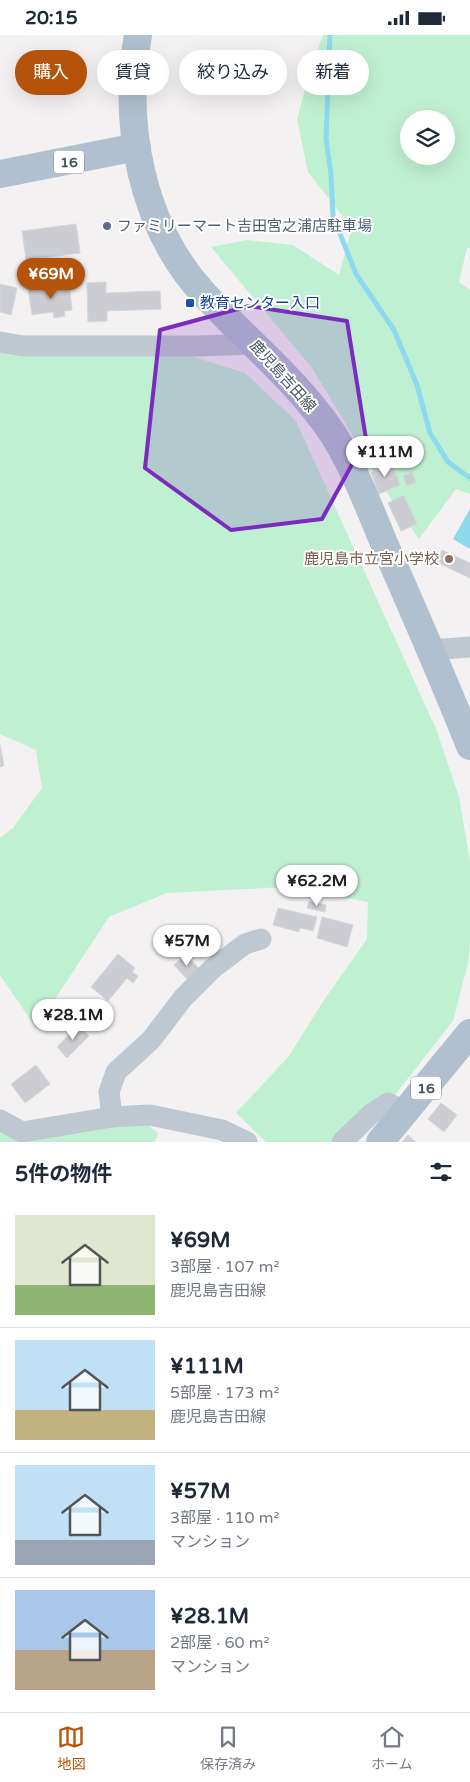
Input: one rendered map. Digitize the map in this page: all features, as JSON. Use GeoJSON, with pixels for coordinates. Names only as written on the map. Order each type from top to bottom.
{"type":"FeatureCollection","features":[{"type":"Feature","properties":{"kind":"main road","name":"鹿児島吉田線"},"geometry":{"type":"LineString","coordinates":[[138,35],[133,61],[132,104],[136,147],[143,179],[158,222],[176,258],[202,293],[286,376],[333,435],[347,460],[431,651],[470,746]]}},
{"type":"Feature","properties":{"kind":"main road","name":"16"},"geometry":{"type":"LineString","coordinates":[[0,174],[136,147]]}},
{"type":"Feature","properties":{"kind":"main road","name":"16"},"geometry":{"type":"LineString","coordinates":[[380,1142],[406,1113],[470,1033]]}},
{"type":"Feature","properties":{"kind":"street"},"geometry":{"type":"LineString","coordinates":[[0,342],[24,346],[200,346],[254,343]]}},
{"type":"Feature","properties":{"kind":"street"},"geometry":{"type":"LineString","coordinates":[[431,651],[466,647]]}},
{"type":"Feature","properties":{"kind":"street"},"geometry":{"type":"LineString","coordinates":[[112,1117],[109,1092],[116,1072],[151,1040],[183,998],[212,969],[245,944],[260,939]]}},
{"type":"Feature","properties":{"kind":"street"},"geometry":{"type":"LineString","coordinates":[[342,1142],[371,1113],[388,1103],[406,1113]]}},
{"type":"Feature","properties":{"kind":"street"},"geometry":{"type":"LineString","coordinates":[[0,1120],[22,1132],[112,1117],[150,1115],[222,1130],[247,1142]]}},
{"type":"Feature","properties":{"kind":"highlighted area"},"geometry":{"type":"Polygon","coordinates":[[[249,306],[347,321],[366,439],[322,519],[231,530],[145,468],[160,330],[249,306]]]}},
{"type":"Feature","properties":{"kind":"green space"},"geometry":{"type":"Polygon","coordinates":[[[323,35],[470,35],[470,248],[467,248],[459,282],[470,290],[470,494],[456,489],[419,539],[396,507],[312,368],[211,247],[247,240],[293,245],[339,275],[352,228],[308,172],[297,119],[304,95],[369,95],[369,50],[318,50],[323,35]]]}},
{"type":"Feature","properties":{"kind":"green space"},"geometry":{"type":"Polygon","coordinates":[[[0,348],[185,354],[245,373],[296,421],[436,729],[459,797],[470,862],[470,942],[468,963],[453,1021],[358,1142],[266,1142],[236,1113],[289,1056],[322,1003],[367,939],[368,902],[285,887],[167,893],[109,917],[36,1028],[0,975],[0,838],[13,828],[42,788],[36,750],[0,734],[0,348]]]}},
{"type":"Feature","properties":{"kind":"green space"},"geometry":{"type":"Polygon","coordinates":[[[108,1123],[147,1124],[158,1133],[155,1142],[0,1142],[0,1128],[108,1123]]]}},
{"type":"Feature","properties":{"kind":"water"},"geometry":{"type":"Polygon","coordinates":[[[470,509],[470,549],[453,539],[470,509]]]}},
{"type":"Feature","properties":{"kind":"building"},"geometry":{"type":"Polygon","coordinates":[[[76,224],[80,253],[26,260],[22,231],[76,224]]]}},
{"type":"Feature","properties":{"kind":"building"},"geometry":{"type":"Polygon","coordinates":[[[106,282],[106,293],[160,291],[161,309],[107,311],[107,321],[88,322],[87,283],[106,282]]]}},
{"type":"Feature","properties":{"kind":"building"},"geometry":{"type":"Polygon","coordinates":[[[69,283],[72,310],[64,311],[65,316],[54,318],[53,312],[32,315],[28,288],[69,283]]]}},
{"type":"Feature","properties":{"kind":"building"},"geometry":{"type":"Polygon","coordinates":[[[0,284],[17,288],[11,315],[0,312],[0,284]]]}},
{"type":"Feature","properties":{"kind":"building"},"geometry":{"type":"Polygon","coordinates":[[[390,460],[400,485],[379,494],[371,472],[384,467],[382,462],[390,460]]]}},
{"type":"Feature","properties":{"kind":"building"},"geometry":{"type":"Polygon","coordinates":[[[412,472],[416,482],[407,486],[403,476],[412,472]]]}},
{"type":"Feature","properties":{"kind":"building"},"geometry":{"type":"Polygon","coordinates":[[[404,495],[417,524],[401,531],[388,503],[404,495]]]}},
{"type":"Feature","properties":{"kind":"building"},"geometry":{"type":"Polygon","coordinates":[[[442,550],[470,563],[470,578],[436,562],[442,550]]]}},
{"type":"Feature","properties":{"kind":"building"},"geometry":{"type":"Polygon","coordinates":[[[0,745],[4,766],[0,767],[0,745]]]}},
{"type":"Feature","properties":{"kind":"building"},"geometry":{"type":"Polygon","coordinates":[[[309,901],[326,905],[325,912],[307,908],[309,901]]]}},
{"type":"Feature","properties":{"kind":"building"},"geometry":{"type":"Polygon","coordinates":[[[278,908],[317,917],[313,931],[300,928],[299,932],[273,925],[278,908]]]}},
{"type":"Feature","properties":{"kind":"building"},"geometry":{"type":"Polygon","coordinates":[[[322,917],[353,925],[347,947],[317,938],[322,917]]]}},
{"type":"Feature","properties":{"kind":"building"},"geometry":{"type":"Polygon","coordinates":[[[118,954],[135,968],[132,972],[138,976],[133,983],[127,978],[108,1001],[91,987],[118,954]]]}},
{"type":"Feature","properties":{"kind":"building"},"geometry":{"type":"Polygon","coordinates":[[[186,954],[200,970],[188,980],[174,965],[186,954]]]}},
{"type":"Feature","properties":{"kind":"building"},"geometry":{"type":"Polygon","coordinates":[[[78,1025],[89,1036],[67,1058],[57,1047],[78,1025]]]}},
{"type":"Feature","properties":{"kind":"building"},"geometry":{"type":"Polygon","coordinates":[[[36,1065],[50,1084],[25,1103],[11,1084],[36,1065]]]}},
{"type":"Feature","properties":{"kind":"building"},"geometry":{"type":"Polygon","coordinates":[[[441,1103],[457,1115],[444,1132],[428,1119],[441,1103]]]}},
{"type":"Feature","properties":{"kind":"building"},"geometry":{"type":"Polygon","coordinates":[[[408,1135],[416,1142],[402,1142],[408,1135]]]}},
{"type":"Feature","properties":{"kind":"waterway"},"geometry":{"type":"LineString","coordinates":[[330,35],[326,139],[331,175],[333,216],[356,274],[394,330],[417,385],[430,433],[448,462],[470,478]]}},
{"type":"Feature","properties":{"kind":"place","name":"ファミリーマート吉田宮之浦店駐車場"},"geometry":{"type":"Point","coordinates":[107,226]}},
{"type":"Feature","properties":{"kind":"place","name":"教育センター入口"},"geometry":{"type":"Point","coordinates":[190,303]}},
{"type":"Feature","properties":{"kind":"place","name":"鹿児島市立宮小学校"},"geometry":{"type":"Point","coordinates":[449,559]}}]}
